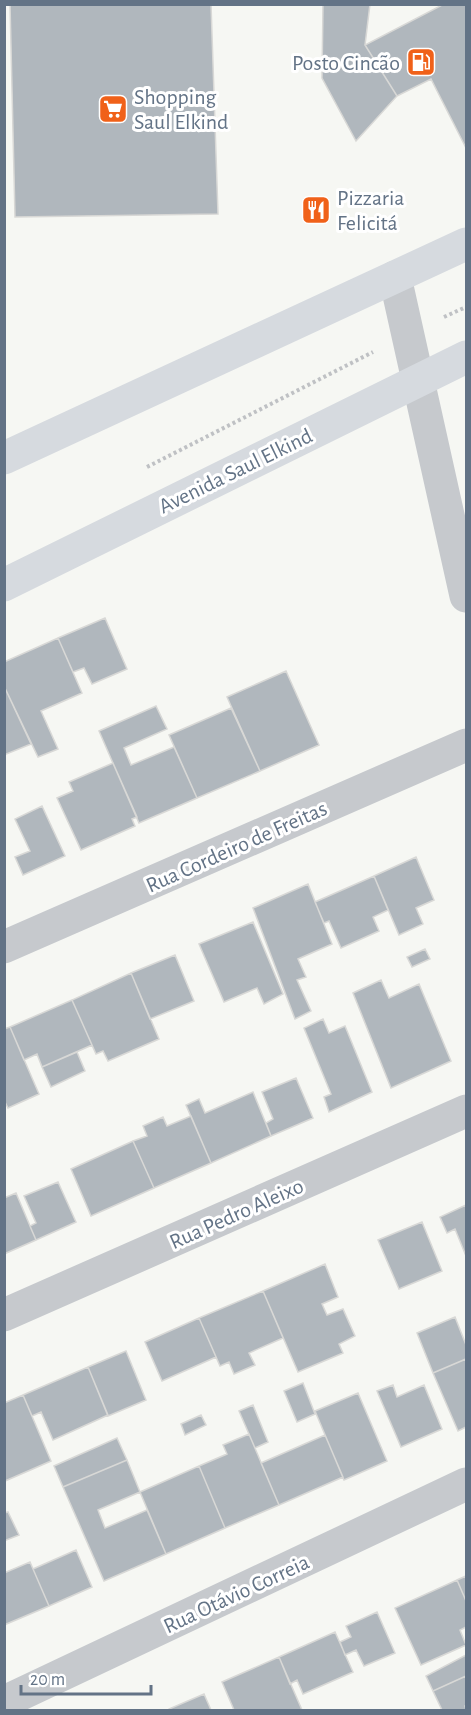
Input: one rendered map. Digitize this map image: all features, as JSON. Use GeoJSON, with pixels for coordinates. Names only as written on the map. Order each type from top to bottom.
{"type":"FeatureCollection","features":[{"type":"Feature","properties":{"kind":"main road"},"geometry":{"type":"LineString","coordinates":[[4,458],[466,244]]}},
{"type":"Feature","properties":{"kind":"main road","name":"Avenida Saul Elkind"},"geometry":{"type":"LineString","coordinates":[[4,585],[466,357]]}},
{"type":"Feature","properties":{"kind":"street"},"geometry":{"type":"LineString","coordinates":[[395,276],[466,596]]}},
{"type":"Feature","properties":{"kind":"street","name":"Rua Cordeiro de Freitas"},"geometry":{"type":"LineString","coordinates":[[4,948],[466,745]]}},
{"type":"Feature","properties":{"kind":"street","name":"Rua Pedro Aleixo"},"geometry":{"type":"LineString","coordinates":[[4,1315],[466,1111]]}},
{"type":"Feature","properties":{"kind":"street","name":"Rua Otávio Correia"},"geometry":{"type":"LineString","coordinates":[[4,1702],[466,1484]]}},
{"type":"Feature","properties":{"kind":"path"},"geometry":{"type":"LineString","coordinates":[[143,469],[408,334],[466,307]]}},
{"type":"Feature","properties":{"kind":"building","name":"Shopping Saul Elkind"},"geometry":{"type":"Polygon","coordinates":[[[10,4],[211,4],[218,214],[15,217],[10,4]]]}},
{"type":"Feature","properties":{"kind":"building"},"geometry":{"type":"Polygon","coordinates":[[[323,4],[370,4],[365,45],[397,96],[356,141],[322,78],[323,4]]]}},
{"type":"Feature","properties":{"kind":"building","name":"Posto Cincão"},"geometry":{"type":"Polygon","coordinates":[[[444,4],[466,4],[466,148],[431,79],[397,96],[365,45],[444,4]]]}},
{"type":"Feature","properties":{"kind":"building"},"geometry":{"type":"Polygon","coordinates":[[[105,618],[127,669],[92,684],[84,668],[73,672],[58,638],[105,618]]]}},
{"type":"Feature","properties":{"kind":"building"},"geometry":{"type":"Polygon","coordinates":[[[58,638],[82,693],[41,711],[58,749],[38,757],[4,686],[4,662],[58,638]]]}},
{"type":"Feature","properties":{"kind":"building"},"geometry":{"type":"Polygon","coordinates":[[[286,671],[319,745],[260,771],[227,697],[286,671]]]}},
{"type":"Feature","properties":{"kind":"building"},"geometry":{"type":"Polygon","coordinates":[[[4,686],[31,744],[4,755],[4,686]]]}},
{"type":"Feature","properties":{"kind":"building"},"geometry":{"type":"Polygon","coordinates":[[[156,706],[167,729],[124,748],[131,765],[174,747],[197,798],[139,823],[99,731],[156,706]]]}},
{"type":"Feature","properties":{"kind":"building"},"geometry":{"type":"Polygon","coordinates":[[[231,708],[260,771],[197,798],[169,735],[231,708]]]}},
{"type":"Feature","properties":{"kind":"building"},"geometry":{"type":"Polygon","coordinates":[[[113,763],[137,817],[132,819],[135,826],[81,850],[57,798],[73,791],[69,782],[113,763]]]}},
{"type":"Feature","properties":{"kind":"building"},"geometry":{"type":"Polygon","coordinates":[[[42,806],[65,856],[23,875],[15,857],[30,851],[15,819],[42,806]]]}},
{"type":"Feature","properties":{"kind":"building"},"geometry":{"type":"Polygon","coordinates":[[[416,857],[434,900],[416,908],[423,924],[399,935],[374,876],[416,857]]]}},
{"type":"Feature","properties":{"kind":"building"},"geometry":{"type":"Polygon","coordinates":[[[374,876],[388,910],[373,917],[379,931],[341,948],[329,921],[324,923],[315,902],[374,876]]]}},
{"type":"Feature","properties":{"kind":"building"},"geometry":{"type":"Polygon","coordinates":[[[308,884],[332,944],[298,959],[306,977],[297,980],[311,1011],[295,1019],[253,908],[308,884]]]}},
{"type":"Feature","properties":{"kind":"building"},"geometry":{"type":"Polygon","coordinates":[[[253,922],[283,994],[264,1004],[257,988],[224,1002],[199,944],[253,922]]]}},
{"type":"Feature","properties":{"kind":"building"},"geometry":{"type":"Polygon","coordinates":[[[425,949],[430,959],[412,967],[407,957],[425,949]]]}},
{"type":"Feature","properties":{"kind":"building"},"geometry":{"type":"Polygon","coordinates":[[[175,955],[194,1001],[150,1019],[131,973],[175,955]]]}},
{"type":"Feature","properties":{"kind":"building"},"geometry":{"type":"Polygon","coordinates":[[[131,973],[159,1039],[108,1061],[103,1051],[96,1054],[72,1000],[131,973]]]}},
{"type":"Feature","properties":{"kind":"building"},"geometry":{"type":"Polygon","coordinates":[[[381,980],[389,998],[419,984],[451,1061],[391,1088],[353,993],[381,980]]]}},
{"type":"Feature","properties":{"kind":"building"},"geometry":{"type":"Polygon","coordinates":[[[72,1000],[92,1045],[42,1067],[37,1054],[24,1060],[10,1027],[72,1000]]]}},
{"type":"Feature","properties":{"kind":"building"},"geometry":{"type":"Polygon","coordinates":[[[323,1019],[329,1033],[345,1026],[372,1092],[329,1112],[324,1097],[331,1094],[304,1028],[323,1019]]]}},
{"type":"Feature","properties":{"kind":"building"},"geometry":{"type":"Polygon","coordinates":[[[10,1027],[39,1094],[8,1108],[4,1100],[4,1029],[10,1027]]]}},
{"type":"Feature","properties":{"kind":"building"},"geometry":{"type":"Polygon","coordinates":[[[77,1052],[85,1071],[51,1087],[42,1067],[77,1052]]]}},
{"type":"Feature","properties":{"kind":"building"},"geometry":{"type":"Polygon","coordinates":[[[296,1078],[313,1118],[271,1136],[266,1123],[273,1119],[262,1092],[296,1078]]]}},
{"type":"Feature","properties":{"kind":"building"},"geometry":{"type":"Polygon","coordinates":[[[253,1092],[271,1136],[211,1163],[186,1105],[199,1099],[205,1113],[253,1092]]]}},
{"type":"Feature","properties":{"kind":"building"},"geometry":{"type":"Polygon","coordinates":[[[191,1116],[211,1163],[154,1188],[133,1141],[147,1136],[143,1126],[163,1117],[167,1126],[191,1116]]]}},
{"type":"Feature","properties":{"kind":"building"},"geometry":{"type":"Polygon","coordinates":[[[133,1141],[154,1188],[91,1216],[71,1169],[133,1141]]]}},
{"type":"Feature","properties":{"kind":"building"},"geometry":{"type":"Polygon","coordinates":[[[58,1182],[76,1222],[36,1240],[30,1226],[36,1223],[24,1196],[58,1182]]]}},
{"type":"Feature","properties":{"kind":"building"},"geometry":{"type":"Polygon","coordinates":[[[16,1193],[36,1240],[4,1254],[4,1198],[16,1193]]]}},
{"type":"Feature","properties":{"kind":"building"},"geometry":{"type":"Polygon","coordinates":[[[466,1205],[466,1256],[455,1229],[447,1233],[440,1217],[466,1205]]]}},
{"type":"Feature","properties":{"kind":"building"},"geometry":{"type":"Polygon","coordinates":[[[422,1222],[442,1271],[399,1289],[378,1240],[422,1222]]]}},
{"type":"Feature","properties":{"kind":"building"},"geometry":{"type":"Polygon","coordinates":[[[325,1264],[338,1297],[322,1304],[327,1315],[343,1309],[355,1336],[339,1344],[343,1353],[298,1372],[263,1291],[325,1264]]]}},
{"type":"Feature","properties":{"kind":"building"},"geometry":{"type":"Polygon","coordinates":[[[263,1291],[283,1338],[249,1353],[255,1365],[234,1374],[229,1362],[220,1366],[199,1318],[263,1291]]]}},
{"type":"Feature","properties":{"kind":"building"},"geometry":{"type":"Polygon","coordinates":[[[455,1317],[466,1345],[466,1359],[433,1373],[417,1333],[455,1317]]]}},
{"type":"Feature","properties":{"kind":"building"},"geometry":{"type":"Polygon","coordinates":[[[199,1318],[216,1357],[162,1381],[145,1342],[199,1318]]]}},
{"type":"Feature","properties":{"kind":"building"},"geometry":{"type":"Polygon","coordinates":[[[126,1351],[146,1400],[108,1416],[88,1367],[126,1351]]]}},
{"type":"Feature","properties":{"kind":"building"},"geometry":{"type":"Polygon","coordinates":[[[466,1359],[466,1427],[458,1431],[433,1373],[466,1359]]]}},
{"type":"Feature","properties":{"kind":"building"},"geometry":{"type":"Polygon","coordinates":[[[88,1367],[108,1415],[53,1440],[41,1412],[32,1416],[23,1395],[88,1367]]]}},
{"type":"Feature","properties":{"kind":"building"},"geometry":{"type":"Polygon","coordinates":[[[303,1383],[315,1414],[297,1422],[284,1391],[303,1383]]]}},
{"type":"Feature","properties":{"kind":"building"},"geometry":{"type":"Polygon","coordinates":[[[393,1385],[397,1397],[424,1385],[442,1429],[401,1447],[377,1391],[393,1385]]]}},
{"type":"Feature","properties":{"kind":"building"},"geometry":{"type":"Polygon","coordinates":[[[358,1393],[387,1461],[344,1480],[315,1411],[358,1393]]]}},
{"type":"Feature","properties":{"kind":"building"},"geometry":{"type":"Polygon","coordinates":[[[23,1395],[51,1461],[5,1481],[4,1403],[23,1395]]]}},
{"type":"Feature","properties":{"kind":"building"},"geometry":{"type":"Polygon","coordinates":[[[253,1405],[268,1442],[255,1448],[239,1411],[253,1405]]]}},
{"type":"Feature","properties":{"kind":"building"},"geometry":{"type":"Polygon","coordinates":[[[201,1415],[206,1425],[185,1435],[181,1424],[201,1415]]]}},
{"type":"Feature","properties":{"kind":"building"},"geometry":{"type":"Polygon","coordinates":[[[249,1434],[279,1505],[225,1528],[199,1466],[227,1454],[223,1445],[249,1434]]]}},
{"type":"Feature","properties":{"kind":"building"},"geometry":{"type":"Polygon","coordinates":[[[325,1435],[343,1477],[279,1505],[261,1463],[325,1435]]]}},
{"type":"Feature","properties":{"kind":"building"},"geometry":{"type":"Polygon","coordinates":[[[117,1438],[127,1460],[63,1487],[54,1466],[117,1438]]]}},
{"type":"Feature","properties":{"kind":"building"},"geometry":{"type":"Polygon","coordinates":[[[127,1460],[140,1492],[98,1510],[105,1528],[147,1510],[166,1554],[104,1581],[63,1487],[127,1460]]]}},
{"type":"Feature","properties":{"kind":"building"},"geometry":{"type":"Polygon","coordinates":[[[199,1466],[225,1528],[166,1554],[140,1492],[199,1466]]]}},
{"type":"Feature","properties":{"kind":"building"},"geometry":{"type":"Polygon","coordinates":[[[8,1512],[19,1535],[4,1541],[4,1513],[8,1512]]]}},
{"type":"Feature","properties":{"kind":"building"},"geometry":{"type":"Polygon","coordinates":[[[76,1550],[92,1587],[49,1606],[33,1569],[76,1550]]]}},
{"type":"Feature","properties":{"kind":"building"},"geometry":{"type":"Polygon","coordinates":[[[30,1562],[49,1606],[4,1625],[4,1573],[30,1562]]]}},
{"type":"Feature","properties":{"kind":"building"},"geometry":{"type":"Polygon","coordinates":[[[466,1576],[466,1601],[457,1580],[466,1576]]]}},
{"type":"Feature","properties":{"kind":"building"},"geometry":{"type":"Polygon","coordinates":[[[457,1580],[466,1601],[466,1627],[460,1630],[466,1645],[421,1665],[395,1608],[457,1580]]]}},
{"type":"Feature","properties":{"kind":"building"},"geometry":{"type":"Polygon","coordinates":[[[377,1612],[395,1653],[364,1666],[356,1650],[345,1655],[340,1642],[351,1637],[346,1626],[377,1612]]]}},
{"type":"Feature","properties":{"kind":"building"},"geometry":{"type":"Polygon","coordinates":[[[335,1632],[353,1672],[303,1694],[297,1680],[290,1684],[279,1657],[335,1632]]]}},
{"type":"Feature","properties":{"kind":"building"},"geometry":{"type":"Polygon","coordinates":[[[466,1655],[466,1676],[433,1691],[426,1676],[466,1655]]]}},
{"type":"Feature","properties":{"kind":"building"},"geometry":{"type":"Polygon","coordinates":[[[279,1657],[302,1710],[234,1710],[222,1682],[279,1657]]]}},
{"type":"Feature","properties":{"kind":"building"},"geometry":{"type":"Polygon","coordinates":[[[466,1676],[466,1710],[442,1710],[433,1691],[466,1676]]]}},
{"type":"Feature","properties":{"kind":"building"},"geometry":{"type":"Polygon","coordinates":[[[204,1694],[211,1710],[169,1710],[169,1709],[204,1694]]]}},
{"type":"Feature","properties":{"kind":"place","name":"Posto Cincão"},"geometry":{"type":"Point","coordinates":[421,62]}},
{"type":"Feature","properties":{"kind":"place","name":"Shopping Saul Elkind"},"geometry":{"type":"Point","coordinates":[113,109]}},
{"type":"Feature","properties":{"kind":"place","name":"Pizzaria Felicitá"},"geometry":{"type":"Point","coordinates":[316,210]}}]}
